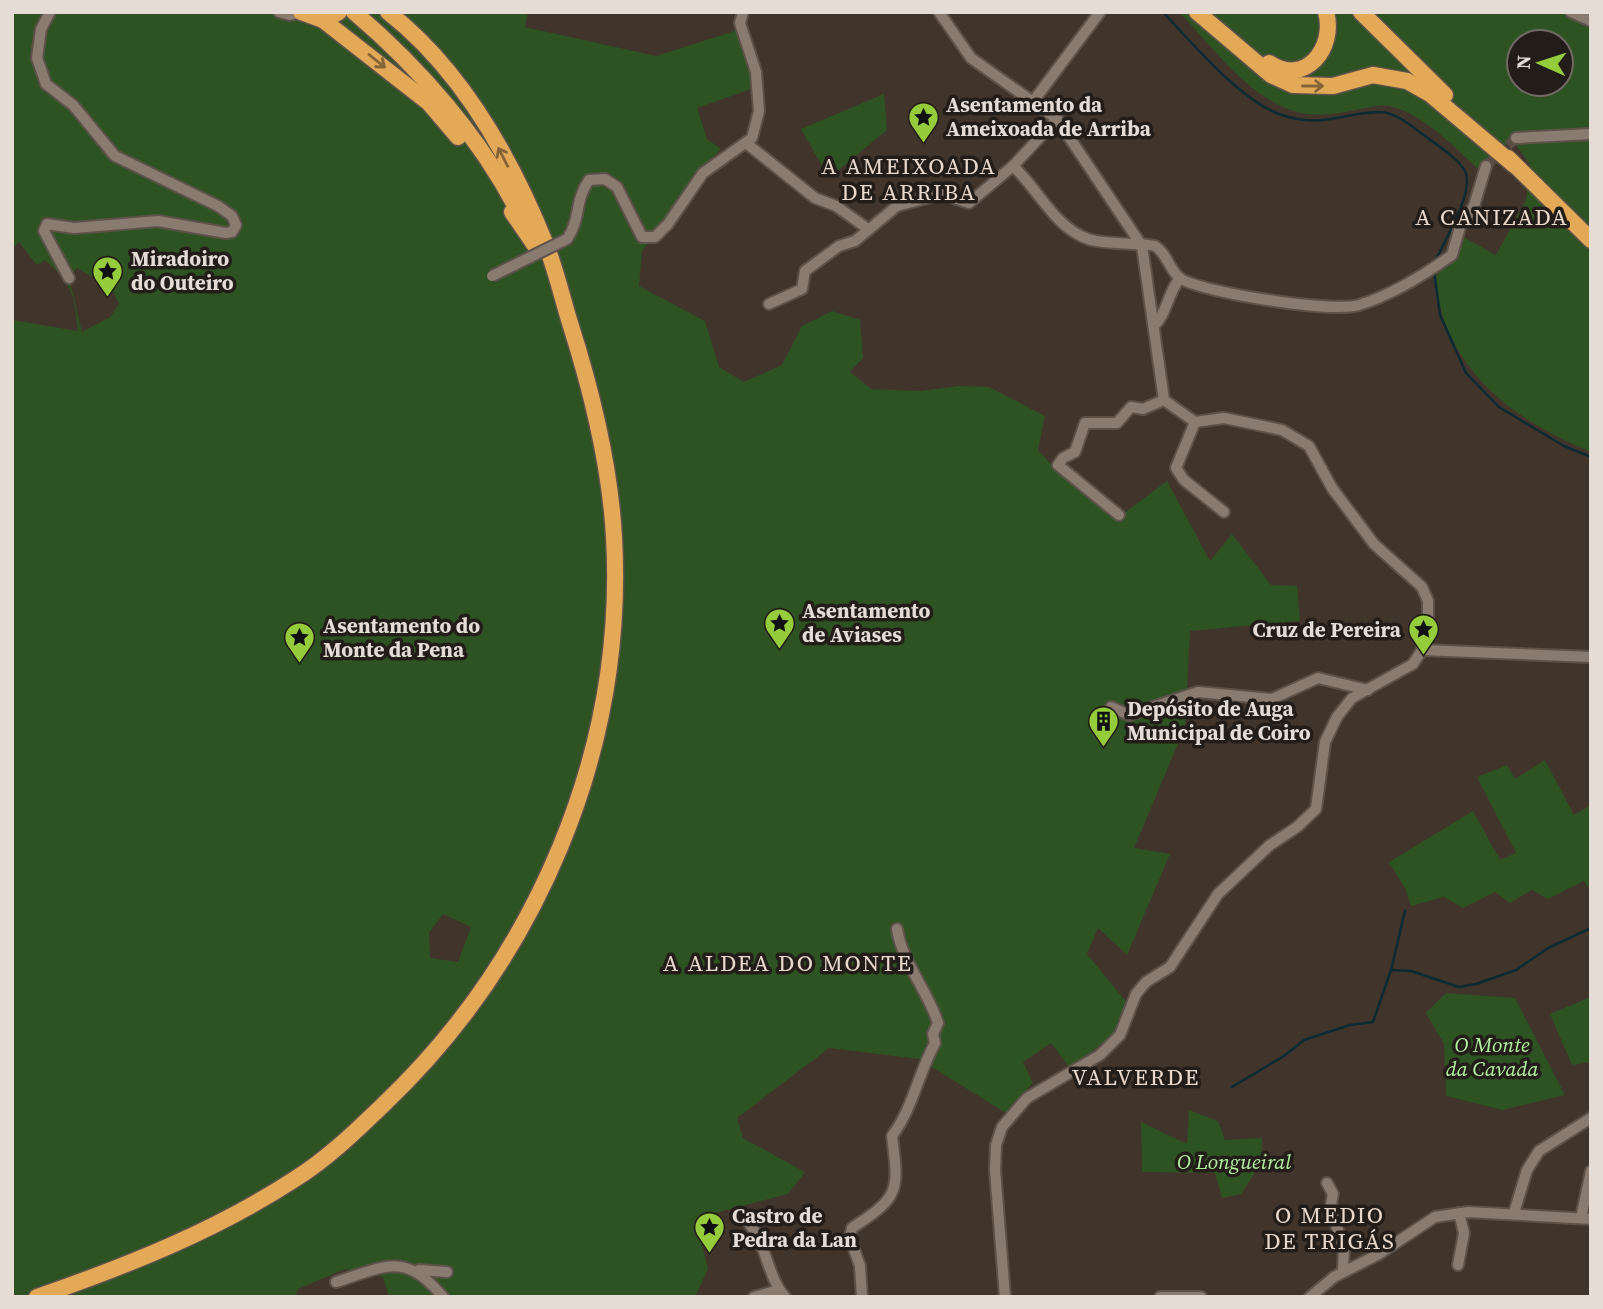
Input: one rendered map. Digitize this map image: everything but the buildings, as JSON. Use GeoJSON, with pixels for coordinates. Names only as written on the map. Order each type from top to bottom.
{"type":"FeatureCollection","features":[{"type":"Feature","properties":{"kind":"highway"},"geometry":{"type":"LineString","coordinates":[[301,12],[323,20],[429,103],[475,156],[538,250]]}},
{"type":"Feature","properties":{"kind":"highway"},"geometry":{"type":"LineString","coordinates":[[323,20],[339,12]]}},
{"type":"Feature","properties":{"kind":"highway"},"geometry":{"type":"LineString","coordinates":[[37,1297],[146,1257],[225,1221],[299,1177],[346,1140],[416,1074],[453,1031],[500,968],[534,907],[566,836],[591,755],[607,677],[614,597],[614,537],[606,463],[589,384],[547,248],[487,127],[447,71],[387,12]]}},
{"type":"Feature","properties":{"kind":"highway"},"geometry":{"type":"LineString","coordinates":[[1197,12],[1271,75],[1293,85],[1333,86],[1373,75],[1408,81],[1430,94],[1514,165]]}},
{"type":"Feature","properties":{"kind":"highway"},"geometry":{"type":"LineString","coordinates":[[1208,12],[1266,61],[1274,66],[1293,70],[1313,62],[1321,54],[1329,35],[1326,12]]}},
{"type":"Feature","properties":{"kind":"highway"},"geometry":{"type":"LineString","coordinates":[[1360,12],[1591,240]]}},
{"type":"Feature","properties":{"kind":"highway"},"geometry":{"type":"LineString","coordinates":[[1366,12],[1386,37]]}},
{"type":"Feature","properties":{"kind":"highway"},"geometry":{"type":"LineString","coordinates":[[355,13],[401,55],[447,106],[490,164],[538,250],[566,310]]}},
{"type":"Feature","properties":{"kind":"street"},"geometry":{"type":"LineString","coordinates":[[50,12],[41,29],[37,58],[46,84],[81,114],[115,156],[218,206],[232,216],[236,225],[232,232],[226,233],[158,220],[74,228],[47,224],[44,231],[69,278]]}},
{"type":"Feature","properties":{"kind":"street"},"geometry":{"type":"LineString","coordinates":[[279,12],[290,15],[301,12]]}},
{"type":"Feature","properties":{"kind":"street"},"geometry":{"type":"LineString","coordinates":[[492,276],[567,239],[575,227],[579,195],[589,180],[605,179],[617,187],[642,237],[655,237],[668,224],[703,173],[752,138],[759,111],[756,72],[740,23],[743,12]]}},
{"type":"Feature","properties":{"kind":"street"},"geometry":{"type":"LineString","coordinates":[[939,12],[971,58],[1057,119],[1142,246],[1164,400],[1195,422],[1224,418],[1259,425],[1282,430],[1309,446],[1332,488],[1374,544],[1422,587],[1428,601],[1422,650],[1413,664],[1352,698],[1337,717],[1325,742],[1316,809],[1297,827],[1270,845],[1218,894],[1196,932],[1170,967],[1146,982],[1136,994],[1121,1035],[1100,1055],[1027,1098],[1002,1127],[996,1145],[995,1170],[1004,1297]]}},
{"type":"Feature","properties":{"kind":"street"},"geometry":{"type":"LineString","coordinates":[[1032,103],[1100,12]]}},
{"type":"Feature","properties":{"kind":"street"},"geometry":{"type":"LineString","coordinates":[[1572,12],[1591,21]]}},
{"type":"Feature","properties":{"kind":"street"},"geometry":{"type":"LineString","coordinates":[[769,304],[802,289],[805,271],[839,246],[855,241],[897,206],[942,194],[969,203],[1013,166],[1057,119]]}},
{"type":"Feature","properties":{"kind":"street"},"geometry":{"type":"LineString","coordinates":[[1516,138],[1591,134]]}},
{"type":"Feature","properties":{"kind":"street"},"geometry":{"type":"LineString","coordinates":[[746,143],[815,198],[836,206],[867,229]]}},
{"type":"Feature","properties":{"kind":"street"},"geometry":{"type":"LineString","coordinates":[[1013,166],[1034,185],[1062,225],[1088,239],[1118,246],[1151,244],[1158,248],[1180,278],[1219,291],[1301,304],[1356,306],[1397,290],[1452,255],[1460,227],[1475,206],[1486,166]]}},
{"type":"Feature","properties":{"kind":"street"},"geometry":{"type":"LineString","coordinates":[[1154,326],[1164,316],[1171,290],[1180,278]]}},
{"type":"Feature","properties":{"kind":"street"},"geometry":{"type":"LineString","coordinates":[[1119,514],[1058,466],[1063,458],[1075,452],[1085,423],[1117,423],[1131,407],[1143,408],[1164,400]]}},
{"type":"Feature","properties":{"kind":"street"},"geometry":{"type":"LineString","coordinates":[[1195,422],[1176,468],[1184,481],[1224,512]]}},
{"type":"Feature","properties":{"kind":"street"},"geometry":{"type":"LineString","coordinates":[[1422,650],[1591,657]]}},
{"type":"Feature","properties":{"kind":"street"},"geometry":{"type":"LineString","coordinates":[[1111,707],[1129,715],[1198,692],[1272,699],[1318,678],[1368,690]]}},
{"type":"Feature","properties":{"kind":"street"},"geometry":{"type":"LineString","coordinates":[[862,1297],[860,1266],[850,1238],[852,1228],[880,1210],[893,1195],[896,1183],[892,1136],[905,1118],[913,1100],[919,1077],[935,1043],[933,1034],[938,1023],[921,982],[900,944],[897,929]]}},
{"type":"Feature","properties":{"kind":"street"},"geometry":{"type":"LineString","coordinates":[[1514,1213],[1527,1170],[1539,1151],[1591,1118]]}},
{"type":"Feature","properties":{"kind":"street"},"geometry":{"type":"LineString","coordinates":[[1310,1297],[1343,1272],[1379,1254],[1435,1217],[1459,1213],[1514,1213],[1586,1218],[1591,1171]]}},
{"type":"Feature","properties":{"kind":"street"},"geometry":{"type":"LineString","coordinates":[[1327,1183],[1333,1195],[1330,1210],[1344,1245],[1343,1272]]}},
{"type":"Feature","properties":{"kind":"street"},"geometry":{"type":"LineString","coordinates":[[1458,1265],[1464,1233],[1459,1213]]}},
{"type":"Feature","properties":{"kind":"street"},"geometry":{"type":"LineString","coordinates":[[749,1223],[757,1234],[782,1293],[754,1297]]}},
{"type":"Feature","properties":{"kind":"street"},"geometry":{"type":"LineString","coordinates":[[336,1282],[395,1266],[447,1272]]}},
{"type":"Feature","properties":{"kind":"street"},"geometry":{"type":"LineString","coordinates":[[419,1270],[443,1297]]}},
{"type":"Feature","properties":{"kind":"street"},"geometry":{"type":"LineString","coordinates":[[1160,1297],[1201,1297]]}},
{"type":"Feature","properties":{"kind":"green space"},"geometry":{"type":"Polygon","coordinates":[[[12,12],[528,12],[525,27],[656,56],[738,30],[754,88],[697,108],[707,139],[721,149],[694,177],[642,251],[639,286],[705,321],[719,367],[744,382],[782,365],[802,326],[832,311],[860,320],[863,358],[850,372],[871,389],[921,391],[958,386],[989,387],[1045,416],[1038,450],[1057,471],[1119,517],[1167,481],[1210,561],[1232,534],[1271,585],[1297,586],[1300,621],[1190,631],[1185,727],[1134,848],[1170,854],[1127,955],[1098,928],[1087,954],[1128,1004],[1112,1036],[1070,1068],[1051,1043],[1023,1062],[1033,1083],[1006,1113],[919,1059],[829,1048],[737,1118],[743,1138],[805,1172],[788,1194],[696,1218],[708,1269],[695,1297],[389,1297],[383,1277],[345,1269],[298,1289],[295,1297],[12,1297],[12,320],[78,331],[73,299],[61,276],[45,260],[37,265],[19,242],[12,250],[12,12]],[[77,268],[69,278],[82,332],[110,317],[119,304],[111,288],[77,268]],[[443,914],[429,933],[430,958],[458,962],[471,927],[443,914]]]}},
{"type":"Feature","properties":{"kind":"green space"},"geometry":{"type":"Polygon","coordinates":[[[1179,12],[1591,12],[1591,452],[1525,418],[1487,387],[1457,348],[1441,308],[1435,278],[1460,235],[1496,255],[1526,200],[1530,165],[1512,139],[1479,170],[1432,128],[1403,111],[1390,106],[1377,106],[1327,114],[1297,112],[1263,96],[1219,56],[1179,12]]]}},
{"type":"Feature","properties":{"kind":"green space"},"geometry":{"type":"Polygon","coordinates":[[[884,94],[887,130],[829,178],[801,129],[884,94]]]}},
{"type":"Feature","properties":{"kind":"green space"},"geometry":{"type":"Polygon","coordinates":[[[1545,760],[1574,815],[1591,805],[1591,892],[1584,881],[1548,899],[1532,890],[1510,903],[1495,892],[1463,908],[1444,897],[1411,906],[1405,888],[1389,862],[1473,811],[1500,860],[1516,853],[1477,777],[1507,765],[1515,779],[1545,760]]]}},
{"type":"Feature","properties":{"kind":"green space","name":"O Monte da Cavada"},"geometry":{"type":"Polygon","coordinates":[[[1446,993],[1515,998],[1565,1095],[1502,1110],[1446,1096],[1444,1044],[1426,1013],[1446,993]]]}},
{"type":"Feature","properties":{"kind":"green space"},"geometry":{"type":"Polygon","coordinates":[[[1591,997],[1591,1062],[1572,1065],[1550,1014],[1591,997]]]}},
{"type":"Feature","properties":{"kind":"green space","name":"O Longueiral"},"geometry":{"type":"Polygon","coordinates":[[[1189,1110],[1218,1121],[1225,1140],[1262,1138],[1261,1163],[1241,1194],[1222,1198],[1215,1173],[1142,1172],[1141,1122],[1187,1144],[1189,1110]]]}},
{"type":"Feature","properties":{"kind":"waterway"},"geometry":{"type":"LineString","coordinates":[[1163,12],[1217,69],[1264,107],[1279,114],[1306,120],[1379,112],[1391,114],[1452,156],[1465,171],[1466,190],[1458,215],[1436,260]]}},
{"type":"Feature","properties":{"kind":"waterway"},"geometry":{"type":"LineString","coordinates":[[1434,271],[1440,315],[1466,373],[1499,407],[1564,446],[1591,457]]}},
{"type":"Feature","properties":{"kind":"waterway"},"geometry":{"type":"LineString","coordinates":[[1391,970],[1405,911]]}},
{"type":"Feature","properties":{"kind":"waterway"},"geometry":{"type":"LineString","coordinates":[[1232,1087],[1284,1056],[1304,1040],[1350,1025],[1373,1022],[1391,970],[1411,971],[1459,987],[1476,984],[1516,970],[1548,948],[1591,928]]}},
{"type":"Feature","properties":{"kind":"tunnel"},"geometry":{"type":"LineString","coordinates":[[1486,166],[1516,138]]}},
{"type":"Feature","properties":{"kind":"place","name":"Asentamento da Ameixoada de Arriba"},"geometry":{"type":"Point","coordinates":[923,144]}},
{"type":"Feature","properties":{"kind":"place","name":"Miradoiro do Outeiro"},"geometry":{"type":"Point","coordinates":[108,298]}},
{"type":"Feature","properties":{"kind":"place","name":"Asentamento de Aviases"},"geometry":{"type":"Point","coordinates":[779,650]}},
{"type":"Feature","properties":{"kind":"place","name":"Cruz de Pereira"},"geometry":{"type":"Point","coordinates":[1424,657]}},
{"type":"Feature","properties":{"kind":"place","name":"Asentamento do Monte da Pena"},"geometry":{"type":"Point","coordinates":[300,665]}},
{"type":"Feature","properties":{"kind":"place","name":"Depósito de Auga Municipal de Coiro"},"geometry":{"type":"Point","coordinates":[1104,748]}},
{"type":"Feature","properties":{"kind":"place","name":"Castro de Pedra da Lan"},"geometry":{"type":"Point","coordinates":[709,1255]}},
{"type":"Feature","properties":{"kind":"district","name":"A AMEIXOADA DE ARRIBA"},"geometry":{"type":"Point","coordinates":[909,179]}},
{"type":"Feature","properties":{"kind":"district","name":"A CANIZADA"},"geometry":{"type":"Point","coordinates":[1492,217]}},
{"type":"Feature","properties":{"kind":"district","name":"A ALDEA DO MONTE"},"geometry":{"type":"Point","coordinates":[788,963]}},
{"type":"Feature","properties":{"kind":"district","name":"VALVERDE"},"geometry":{"type":"Point","coordinates":[1136,1077]}},
{"type":"Feature","properties":{"kind":"district","name":"O MEDIO DE TRIGÁS"},"geometry":{"type":"Point","coordinates":[1330,1228]}}]}
